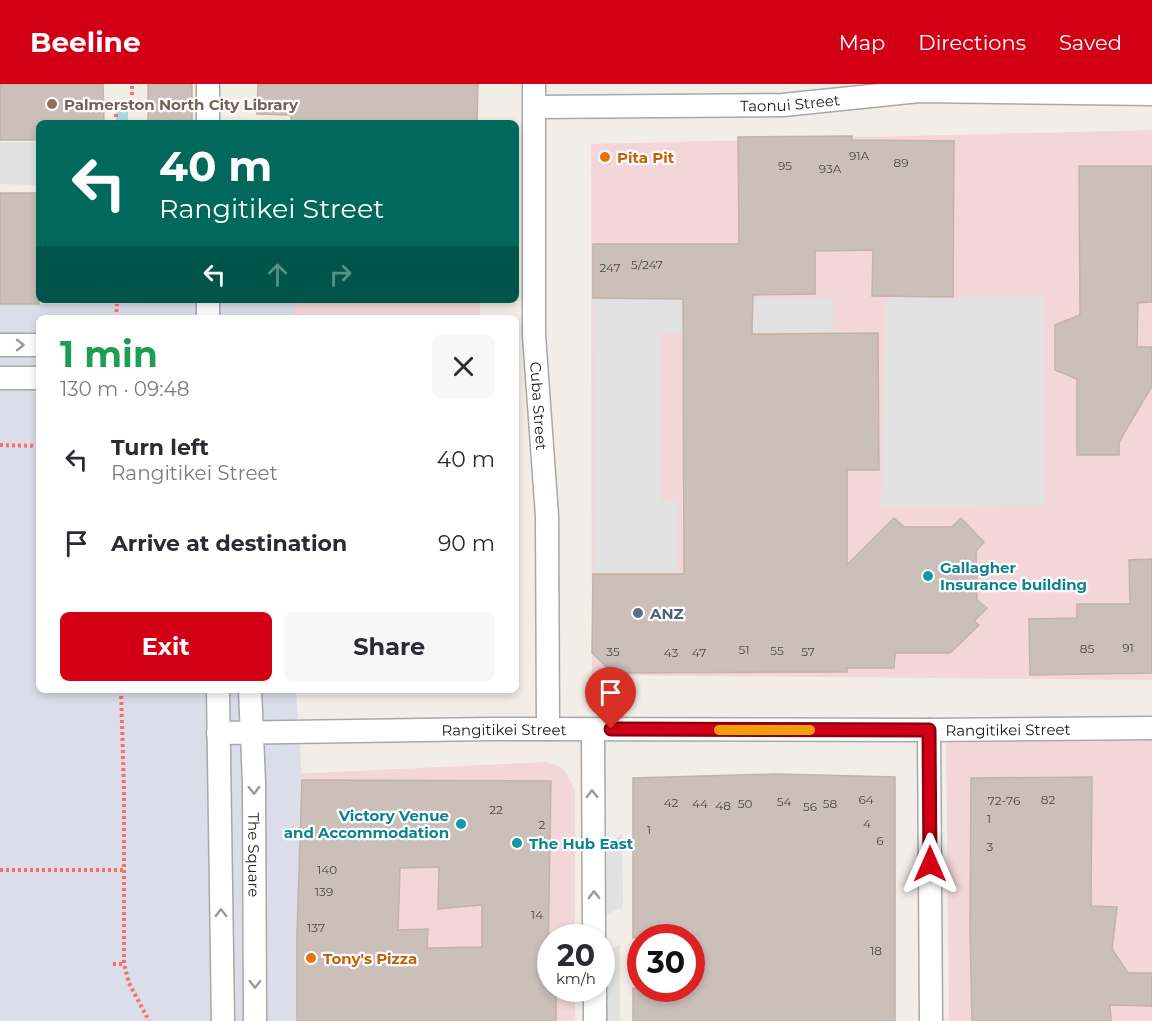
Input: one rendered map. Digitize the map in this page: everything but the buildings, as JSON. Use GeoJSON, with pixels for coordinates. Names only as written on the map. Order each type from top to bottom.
{"type":"FeatureCollection","features":[{"type":"Feature","properties":{"kind":"street"},"geometry":{"type":"LineString","coordinates":[[208,84],[208,120]]}},
{"type":"Feature","properties":{"kind":"street","name":"Cuba Street"},"geometry":{"type":"LineString","coordinates":[[534,84],[534,335],[547,516],[548,729]]}},
{"type":"Feature","properties":{"kind":"street","name":"Taonui Street"},"geometry":{"type":"LineString","coordinates":[[535,107],[783,105],[919,91],[1152,94]]}},
{"type":"Feature","properties":{"kind":"street"},"geometry":{"type":"LineString","coordinates":[[0,345],[36,345]]}},
{"type":"Feature","properties":{"kind":"street"},"geometry":{"type":"LineString","coordinates":[[0,378],[36,378]]}},
{"type":"Feature","properties":{"kind":"street"},"geometry":{"type":"LineString","coordinates":[[218,693],[224,1021]]}},
{"type":"Feature","properties":{"kind":"street","name":"The Square"},"geometry":{"type":"LineString","coordinates":[[250,693],[254,782],[255,1021]]}},
{"type":"Feature","properties":{"kind":"street","name":"Rangitikei Street"},"geometry":{"type":"LineString","coordinates":[[218,733],[548,729],[1152,728]]}},
{"type":"Feature","properties":{"kind":"street"},"geometry":{"type":"LineString","coordinates":[[593,730],[594,924]]}},
{"type":"Feature","properties":{"kind":"street"},"geometry":{"type":"LineString","coordinates":[[929,730],[931,1021]]}},
{"type":"Feature","properties":{"kind":"street"},"geometry":{"type":"LineString","coordinates":[[214,1021],[223,992]]}},
{"type":"Feature","properties":{"kind":"street"},"geometry":{"type":"LineString","coordinates":[[595,1002],[595,1021]]}},
{"type":"Feature","properties":{"kind":"path"},"geometry":{"type":"LineString","coordinates":[[116,120],[116,106],[132,104],[132,84]]}},
{"type":"Feature","properties":{"kind":"path"},"geometry":{"type":"LineString","coordinates":[[116,315],[117,304]]}},
{"type":"Feature","properties":{"kind":"path"},"geometry":{"type":"LineString","coordinates":[[0,445],[36,446]]}},
{"type":"Feature","properties":{"kind":"path"},"geometry":{"type":"LineString","coordinates":[[121,693],[124,790],[124,964],[129,983],[149,1021]]}},
{"type":"Feature","properties":{"kind":"path"},"geometry":{"type":"LineString","coordinates":[[0,870],[123,870]]}},
{"type":"Feature","properties":{"kind":"path"},"geometry":{"type":"LineString","coordinates":[[113,964],[124,964]]}},
{"type":"Feature","properties":{"kind":"shaded area"},"geometry":{"type":"Polygon","coordinates":[[[1152,130],[1152,680],[592,675],[591,144],[1152,130]]]}},
{"type":"Feature","properties":{"kind":"shaded area"},"geometry":{"type":"Polygon","coordinates":[[[0,142],[36,142],[36,185],[0,184],[0,142]]]}},
{"type":"Feature","properties":{"kind":"shaded area"},"geometry":{"type":"Polygon","coordinates":[[[1042,296],[1044,505],[881,507],[886,298],[1042,296]]]}},
{"type":"Feature","properties":{"kind":"shaded area"},"geometry":{"type":"Polygon","coordinates":[[[833,298],[833,332],[660,334],[660,501],[677,501],[676,572],[595,573],[593,300],[833,298]]]}},
{"type":"Feature","properties":{"kind":"shaded area"},"geometry":{"type":"Polygon","coordinates":[[[241,303],[480,303],[480,315],[239,315],[241,303]]]}},
{"type":"Feature","properties":{"kind":"shaded area"},"geometry":{"type":"Polygon","coordinates":[[[294,303],[294,315],[36,315],[36,693],[296,693],[302,780],[297,933],[297,1021],[0,1021],[0,304],[294,303]]]}},
{"type":"Feature","properties":{"kind":"shaded area"},"geometry":{"type":"Polygon","coordinates":[[[1152,740],[1152,1021],[949,1021],[946,743],[1152,740]]]}},
{"type":"Feature","properties":{"kind":"shaded area"},"geometry":{"type":"Polygon","coordinates":[[[546,762],[559,766],[566,773],[575,790],[575,924],[537,924],[537,1002],[575,1002],[575,1021],[281,1021],[292,774],[546,762]]]}},
{"type":"Feature","properties":{"kind":"shaded area"},"geometry":{"type":"Polygon","coordinates":[[[622,834],[623,907],[594,920],[593,852],[622,834]]]}},
{"type":"Feature","properties":{"kind":"shaded area"},"geometry":{"type":"Polygon","coordinates":[[[620,944],[620,1021],[595,1021],[599,1002],[615,1002],[615,947],[620,944]]]}},
{"type":"Feature","properties":{"kind":"water"},"geometry":{"type":"Polygon","coordinates":[[[116,109],[128,110],[128,120],[116,120],[116,109]]]}},
{"type":"Feature","properties":{"kind":"slow traffic"},"geometry":{"type":"LineString","coordinates":[[719,730],[810,730]]}},
{"type":"Feature","properties":{"kind":"place","name":"Palmerston North City Library"},"geometry":{"type":"Point","coordinates":[52,104]}},
{"type":"Feature","properties":{"kind":"place","name":"Pita Pit"},"geometry":{"type":"Point","coordinates":[605,157]}},
{"type":"Feature","properties":{"kind":"place","name":"Gallagher Insurance building"},"geometry":{"type":"Point","coordinates":[928,576]}},
{"type":"Feature","properties":{"kind":"place","name":"ANZ"},"geometry":{"type":"Point","coordinates":[638,613]}},
{"type":"Feature","properties":{"kind":"place","name":"Victory Venue and Accommodation"},"geometry":{"type":"Point","coordinates":[461,824]}},
{"type":"Feature","properties":{"kind":"place","name":"The Hub East"},"geometry":{"type":"Point","coordinates":[517,843]}},
{"type":"Feature","properties":{"kind":"place","name":"Tony's Pizza"},"geometry":{"type":"Point","coordinates":[311,958]}},
{"type":"Feature","properties":{"kind":"route"},"geometry":{"type":"LineString","coordinates":[[611,729],[929,730],[930,864]]}}]}
